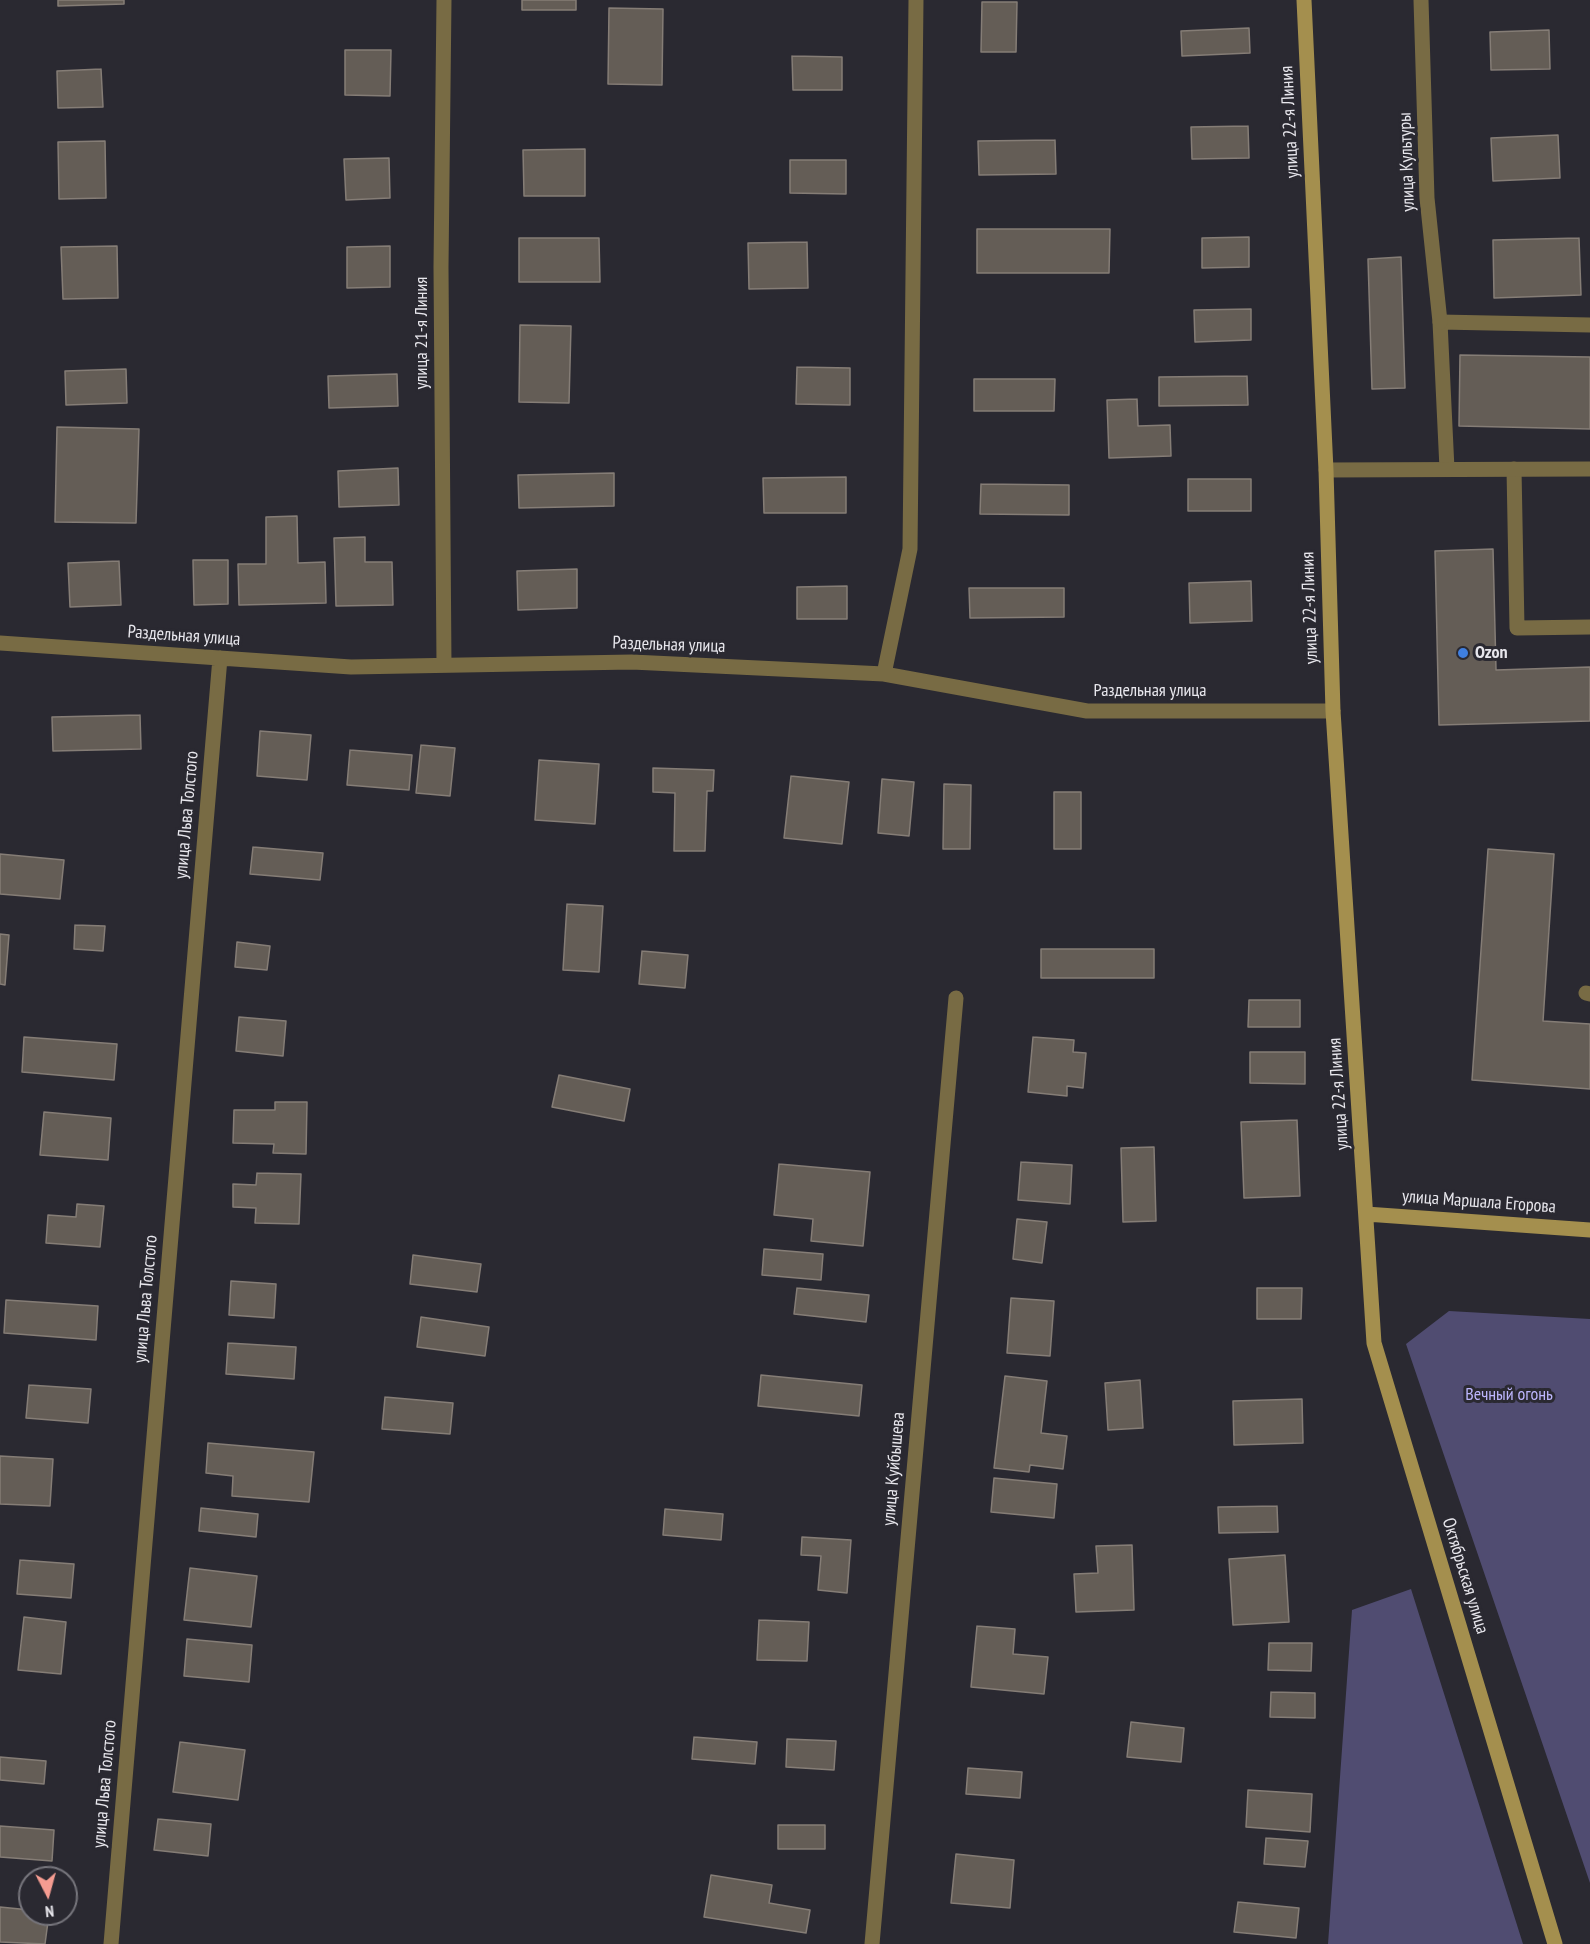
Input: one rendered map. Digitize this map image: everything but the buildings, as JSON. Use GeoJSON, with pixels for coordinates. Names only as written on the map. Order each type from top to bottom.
{"type":"FeatureCollection","features":[{"type":"Feature","properties":{"kind":"main road","name":"улица 22-я Линия"},"geometry":{"type":"LineString","coordinates":[[1304,0],[1326,470],[1333,711],[1366,1214]]}},
{"type":"Feature","properties":{"kind":"main road","name":"улица Маршала Егорова"},"geometry":{"type":"LineString","coordinates":[[1366,1214],[1590,1230]]}},
{"type":"Feature","properties":{"kind":"main road","name":"Октябрьская улица"},"geometry":{"type":"LineString","coordinates":[[1366,1214],[1374,1343],[1555,1944]]}},
{"type":"Feature","properties":{"kind":"street","name":"улица 21-я Линия"},"geometry":{"type":"LineString","coordinates":[[444,0],[441,267],[444,665]]}},
{"type":"Feature","properties":{"kind":"street"},"geometry":{"type":"LineString","coordinates":[[884,674],[910,549],[916,0]]}},
{"type":"Feature","properties":{"kind":"street","name":"улица Культуры"},"geometry":{"type":"LineString","coordinates":[[1421,0],[1427,198],[1440,322],[1446,470]]}},
{"type":"Feature","properties":{"kind":"street"},"geometry":{"type":"LineString","coordinates":[[1440,322],[1590,325]]}},
{"type":"Feature","properties":{"kind":"street"},"geometry":{"type":"LineString","coordinates":[[1514,469],[1517,628],[1590,627]]}},
{"type":"Feature","properties":{"kind":"street"},"geometry":{"type":"LineString","coordinates":[[1326,470],[1590,469]]}},
{"type":"Feature","properties":{"kind":"street","name":"Раздельная улица"},"geometry":{"type":"LineString","coordinates":[[0,643],[351,667],[632,662],[884,674],[1087,711],[1333,711]]}},
{"type":"Feature","properties":{"kind":"street","name":"улица Льва Толстого"},"geometry":{"type":"LineString","coordinates":[[111,1944],[220,658]]}},
{"type":"Feature","properties":{"kind":"street","name":"улица Куйбышева"},"geometry":{"type":"LineString","coordinates":[[872,1944],[956,998]]}},
{"type":"Feature","properties":{"kind":"green space","name":"Вечный огонь"},"geometry":{"type":"Polygon","coordinates":[[[1449,1311],[1590,1319],[1590,1883],[1406,1344],[1449,1311]]]}},
{"type":"Feature","properties":{"kind":"green space"},"geometry":{"type":"Polygon","coordinates":[[[1411,1589],[1523,1944],[1328,1944],[1352,1610],[1411,1589]]]}},
{"type":"Feature","properties":{"kind":"place","name":"Ozon"},"geometry":{"type":"Point","coordinates":[1463,653]}}]}
